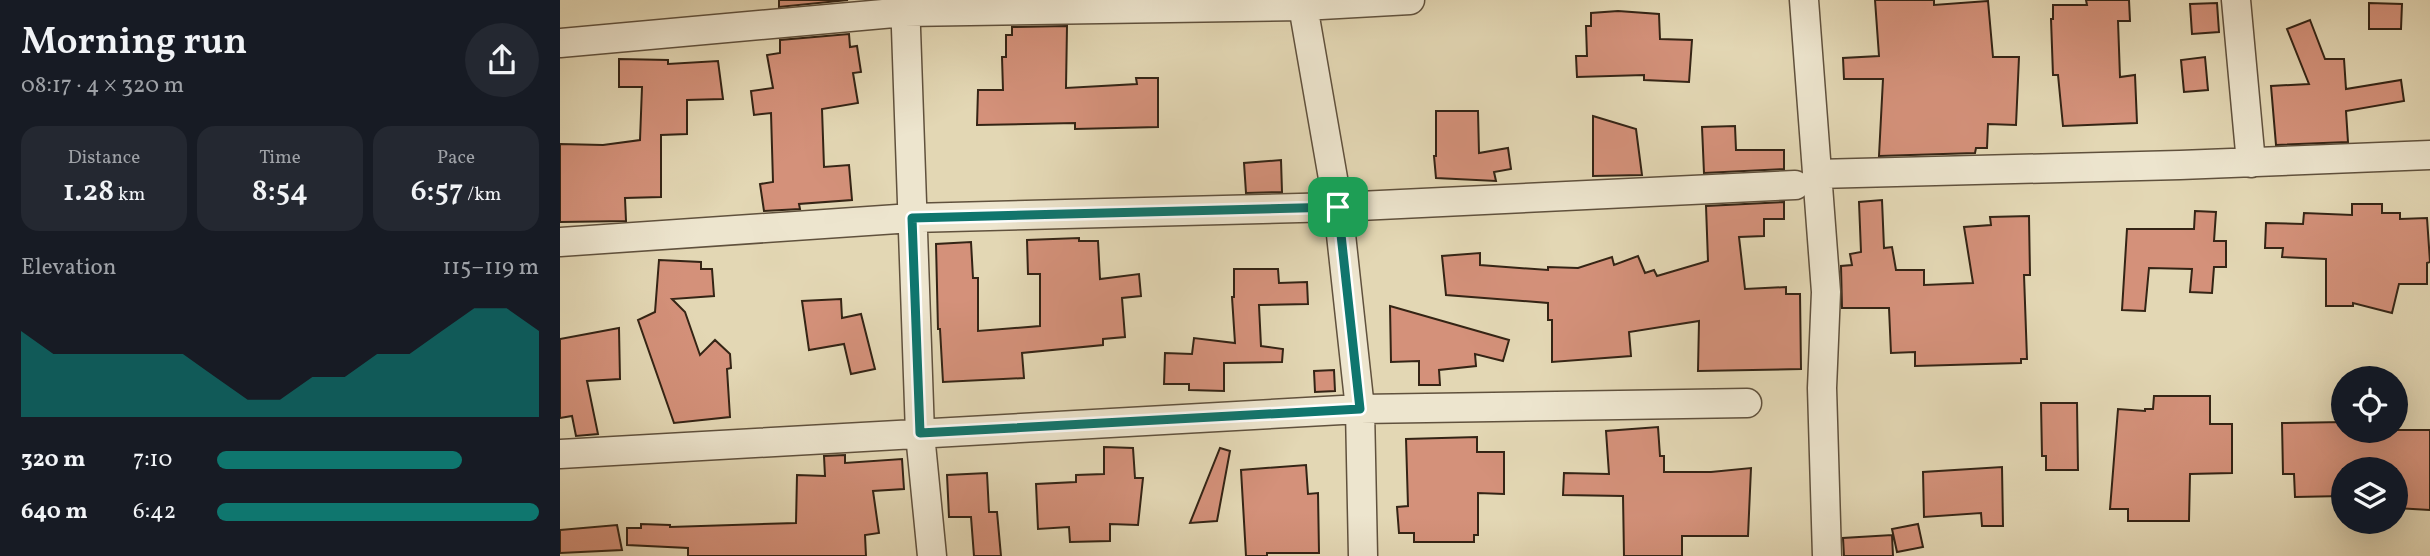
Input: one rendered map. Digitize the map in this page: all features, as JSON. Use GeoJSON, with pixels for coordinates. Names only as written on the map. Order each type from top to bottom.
{"type":"FeatureCollection","features":[{"type":"Feature","properties":{"kind":"street"},"geometry":{"type":"LineString","coordinates":[[560,43],[905,6],[1410,0]]}},
{"type":"Feature","properties":{"kind":"street"},"geometry":{"type":"LineString","coordinates":[[1804,0],[1806,179],[1826,292],[1822,388],[1826,556]]}},
{"type":"Feature","properties":{"kind":"street"},"geometry":{"type":"LineString","coordinates":[[2236,0],[2251,163]]}},
{"type":"Feature","properties":{"kind":"street"},"geometry":{"type":"LineString","coordinates":[[1303,3],[1338,207],[1360,409],[1363,556]]}},
{"type":"Feature","properties":{"kind":"street"},"geometry":{"type":"LineString","coordinates":[[905,6],[920,433],[932,556]]}},
{"type":"Feature","properties":{"kind":"street"},"geometry":{"type":"LineString","coordinates":[[560,242],[912,218],[1338,207],[1806,179],[2430,155]]}},
{"type":"Feature","properties":{"kind":"street"},"geometry":{"type":"LineString","coordinates":[[560,454],[1360,409],[1747,403]]}},
{"type":"Feature","properties":{"kind":"building"},"geometry":{"type":"Polygon","coordinates":[[[779,0],[848,0],[779,7],[779,0]]]}},
{"type":"Feature","properties":{"kind":"building"},"geometry":{"type":"Polygon","coordinates":[[[1875,0],[1934,0],[1934,5],[1988,1],[1993,57],[2019,57],[2016,125],[1988,124],[1987,148],[1976,148],[1975,153],[1879,156],[1883,79],[1844,79],[1843,58],[1879,56],[1875,0]]]}},
{"type":"Feature","properties":{"kind":"building"},"geometry":{"type":"Polygon","coordinates":[[[2086,0],[2129,0],[2130,21],[2118,21],[2120,77],[2135,75],[2137,123],[2063,126],[2058,75],[2053,75],[2053,5],[2087,5],[2086,0]]]}},
{"type":"Feature","properties":{"kind":"building"},"geometry":{"type":"Polygon","coordinates":[[[2217,3],[2219,32],[2192,34],[2190,4],[2217,3]]]}},
{"type":"Feature","properties":{"kind":"building"},"geometry":{"type":"Polygon","coordinates":[[[2369,3],[2402,4],[2401,29],[2369,29],[2369,3]]]}},
{"type":"Feature","properties":{"kind":"building"},"geometry":{"type":"Polygon","coordinates":[[[1618,11],[1659,14],[1660,39],[1692,40],[1689,82],[1644,80],[1644,75],[1577,77],[1576,56],[1587,56],[1586,26],[1591,26],[1591,13],[1618,11]]]}},
{"type":"Feature","properties":{"kind":"building"},"geometry":{"type":"Polygon","coordinates":[[[2310,20],[2325,59],[2344,59],[2346,89],[2401,80],[2404,101],[2346,111],[2348,142],[2276,145],[2271,86],[2309,84],[2287,29],[2310,20]]]}},
{"type":"Feature","properties":{"kind":"building"},"geometry":{"type":"Polygon","coordinates":[[[1067,26],[1066,88],[1137,84],[1136,78],[1158,78],[1158,127],[1075,129],[1075,123],[977,125],[978,90],[1003,90],[1002,57],[1006,57],[1006,35],[1012,35],[1012,27],[1067,26]]]}},
{"type":"Feature","properties":{"kind":"building"},"geometry":{"type":"Polygon","coordinates":[[[849,34],[850,47],[857,46],[861,72],[853,73],[858,103],[822,109],[824,167],[849,165],[852,200],[799,204],[800,209],[764,211],[760,184],[773,182],[771,113],[754,115],[751,91],[773,88],[767,55],[780,53],[780,40],[849,34]]]}},
{"type":"Feature","properties":{"kind":"building"},"geometry":{"type":"Polygon","coordinates":[[[2205,57],[2208,90],[2184,92],[2181,60],[2205,57]]]}},
{"type":"Feature","properties":{"kind":"building"},"geometry":{"type":"Polygon","coordinates":[[[619,59],[668,60],[668,64],[718,61],[723,99],[687,100],[687,134],[661,135],[661,197],[625,198],[626,221],[560,222],[560,144],[603,145],[640,140],[642,87],[619,87],[619,59]]]}},
{"type":"Feature","properties":{"kind":"building"},"geometry":{"type":"Polygon","coordinates":[[[1436,111],[1478,111],[1479,153],[1508,148],[1511,169],[1494,172],[1496,181],[1436,178],[1436,111]]]}},
{"type":"Feature","properties":{"kind":"building"},"geometry":{"type":"Polygon","coordinates":[[[1593,116],[1636,129],[1642,175],[1593,176],[1593,116]]]}},
{"type":"Feature","properties":{"kind":"building"},"geometry":{"type":"Polygon","coordinates":[[[1735,126],[1736,150],[1784,150],[1784,169],[1704,173],[1702,127],[1735,126]]]}},
{"type":"Feature","properties":{"kind":"building"},"geometry":{"type":"Polygon","coordinates":[[[1281,160],[1282,192],[1246,193],[1244,163],[1281,160]]]}},
{"type":"Feature","properties":{"kind":"building"},"geometry":{"type":"Polygon","coordinates":[[[1882,200],[1884,248],[1892,247],[1896,270],[1924,270],[1924,285],[1973,283],[1964,227],[1991,225],[1990,217],[2029,216],[2030,275],[2024,275],[2027,359],[2021,359],[2021,363],[1915,366],[1915,352],[1891,353],[1889,308],[1842,308],[1841,266],[1852,265],[1850,254],[1861,252],[1859,202],[1882,200]]]}},
{"type":"Feature","properties":{"kind":"building"},"geometry":{"type":"Polygon","coordinates":[[[1784,202],[1784,219],[1764,219],[1764,236],[1739,237],[1745,289],[1786,287],[1786,294],[1800,294],[1801,369],[1698,371],[1699,321],[1629,332],[1631,356],[1552,362],[1552,320],[1548,320],[1548,303],[1446,295],[1442,256],[1480,253],[1480,265],[1548,270],[1548,267],[1578,268],[1612,257],[1614,265],[1638,256],[1645,273],[1654,270],[1657,276],[1708,261],[1706,206],[1784,202]]]}},
{"type":"Feature","properties":{"kind":"building"},"geometry":{"type":"Polygon","coordinates":[[[2352,204],[2382,204],[2382,213],[2400,213],[2400,219],[2427,218],[2430,262],[2427,263],[2427,284],[2399,284],[2392,313],[2353,303],[2353,306],[2326,306],[2326,259],[2282,257],[2283,248],[2265,248],[2266,223],[2303,224],[2304,213],[2352,215],[2352,204]]]}},
{"type":"Feature","properties":{"kind":"building"},"geometry":{"type":"Polygon","coordinates":[[[2195,211],[2216,212],[2214,241],[2226,241],[2226,267],[2214,267],[2212,293],[2190,292],[2192,269],[2149,268],[2145,311],[2122,310],[2127,229],[2194,229],[2195,211]]]}},
{"type":"Feature","properties":{"kind":"building"},"geometry":{"type":"Polygon","coordinates":[[[1079,238],[1079,241],[1098,241],[1100,279],[1139,274],[1141,296],[1122,298],[1125,337],[1103,339],[1103,345],[1022,353],[1024,378],[943,382],[938,329],[936,244],[971,242],[973,278],[978,278],[978,331],[1040,326],[1040,274],[1028,274],[1027,240],[1079,238]]]}},
{"type":"Feature","properties":{"kind":"building"},"geometry":{"type":"Polygon","coordinates":[[[659,260],[701,262],[701,269],[712,269],[714,296],[672,299],[685,312],[700,355],[715,340],[730,354],[731,368],[727,369],[730,417],[674,423],[638,320],[655,312],[659,260]]]}},
{"type":"Feature","properties":{"kind":"building"},"geometry":{"type":"Polygon","coordinates":[[[1234,269],[1278,269],[1279,283],[1307,282],[1308,304],[1259,305],[1261,346],[1283,349],[1282,362],[1224,363],[1224,391],[1189,390],[1189,384],[1164,384],[1165,353],[1192,354],[1194,338],[1235,343],[1232,297],[1234,269]]]}},
{"type":"Feature","properties":{"kind":"building"},"geometry":{"type":"Polygon","coordinates":[[[841,299],[842,318],[861,314],[875,369],[851,374],[844,344],[809,350],[802,301],[841,299]]]}},
{"type":"Feature","properties":{"kind":"building"},"geometry":{"type":"Polygon","coordinates":[[[1390,306],[1509,340],[1503,361],[1475,354],[1476,366],[1439,370],[1440,385],[1419,385],[1419,361],[1391,362],[1390,306]]]}},
{"type":"Feature","properties":{"kind":"building"},"geometry":{"type":"Polygon","coordinates":[[[619,328],[620,379],[587,381],[598,434],[576,436],[572,416],[560,418],[560,339],[619,328]]]}},
{"type":"Feature","properties":{"kind":"building"},"geometry":{"type":"Polygon","coordinates":[[[1334,370],[1335,391],[1315,392],[1314,371],[1334,370]]]}},
{"type":"Feature","properties":{"kind":"building"},"geometry":{"type":"Polygon","coordinates":[[[2154,396],[2210,396],[2210,424],[2232,424],[2232,473],[2190,474],[2189,521],[2128,521],[2128,509],[2110,509],[2118,409],[2153,409],[2154,396]]]}},
{"type":"Feature","properties":{"kind":"building"},"geometry":{"type":"Polygon","coordinates":[[[2041,403],[2077,403],[2078,470],[2046,470],[2046,456],[2042,456],[2041,403]]]}},
{"type":"Feature","properties":{"kind":"building"},"geometry":{"type":"Polygon","coordinates":[[[2331,422],[2331,443],[2408,443],[2408,430],[2430,430],[2430,510],[2408,509],[2408,457],[2331,457],[2331,496],[2295,497],[2294,474],[2283,474],[2282,423],[2331,422]]]}},
{"type":"Feature","properties":{"kind":"building"},"geometry":{"type":"Polygon","coordinates":[[[1658,427],[1660,456],[1664,456],[1664,472],[1711,472],[1751,468],[1748,536],[1682,536],[1682,556],[1624,556],[1623,496],[1563,495],[1564,473],[1609,474],[1606,431],[1658,427]]]}},
{"type":"Feature","properties":{"kind":"building"},"geometry":{"type":"Polygon","coordinates":[[[1477,437],[1477,452],[1504,452],[1504,494],[1478,493],[1478,535],[1474,535],[1474,542],[1414,542],[1414,533],[1399,533],[1397,507],[1408,506],[1406,439],[1477,437]]]}},
{"type":"Feature","properties":{"kind":"building"},"geometry":{"type":"Polygon","coordinates":[[[1104,447],[1133,448],[1135,478],[1143,478],[1138,525],[1110,524],[1110,541],[1070,542],[1069,527],[1038,529],[1036,484],[1076,482],[1076,475],[1104,474],[1104,447]]]}},
{"type":"Feature","properties":{"kind":"building"},"geometry":{"type":"Polygon","coordinates":[[[1220,448],[1230,451],[1217,521],[1190,523],[1220,448]]]}},
{"type":"Feature","properties":{"kind":"building"},"geometry":{"type":"Polygon","coordinates":[[[845,455],[845,463],[902,459],[904,489],[873,491],[879,533],[865,535],[866,556],[688,556],[688,548],[627,545],[627,528],[641,528],[641,524],[670,527],[796,523],[797,475],[825,476],[824,456],[845,455]]]}},
{"type":"Feature","properties":{"kind":"building"},"geometry":{"type":"Polygon","coordinates":[[[1306,465],[1308,494],[1318,493],[1319,553],[1267,553],[1267,556],[1246,556],[1241,470],[1306,465]]]}},
{"type":"Feature","properties":{"kind":"building"},"geometry":{"type":"Polygon","coordinates":[[[2002,467],[2003,526],[1982,526],[1981,513],[1924,517],[1923,472],[2002,467]]]}},
{"type":"Feature","properties":{"kind":"building"},"geometry":{"type":"Polygon","coordinates":[[[987,473],[989,512],[997,512],[1001,556],[974,556],[971,517],[949,517],[947,475],[987,473]]]}},
{"type":"Feature","properties":{"kind":"building"},"geometry":{"type":"Polygon","coordinates":[[[1918,524],[1923,547],[1897,552],[1892,529],[1918,524]]]}},
{"type":"Feature","properties":{"kind":"building"},"geometry":{"type":"Polygon","coordinates":[[[617,525],[622,550],[560,553],[560,530],[617,525]]]}},
{"type":"Feature","properties":{"kind":"building"},"geometry":{"type":"Polygon","coordinates":[[[1892,535],[1893,556],[1844,556],[1843,538],[1892,535]]]}},
{"type":"Feature","properties":{"kind":"route"},"geometry":{"type":"LineString","coordinates":[[1338,207],[1360,409],[920,433],[912,218],[1338,207]]}}]}
